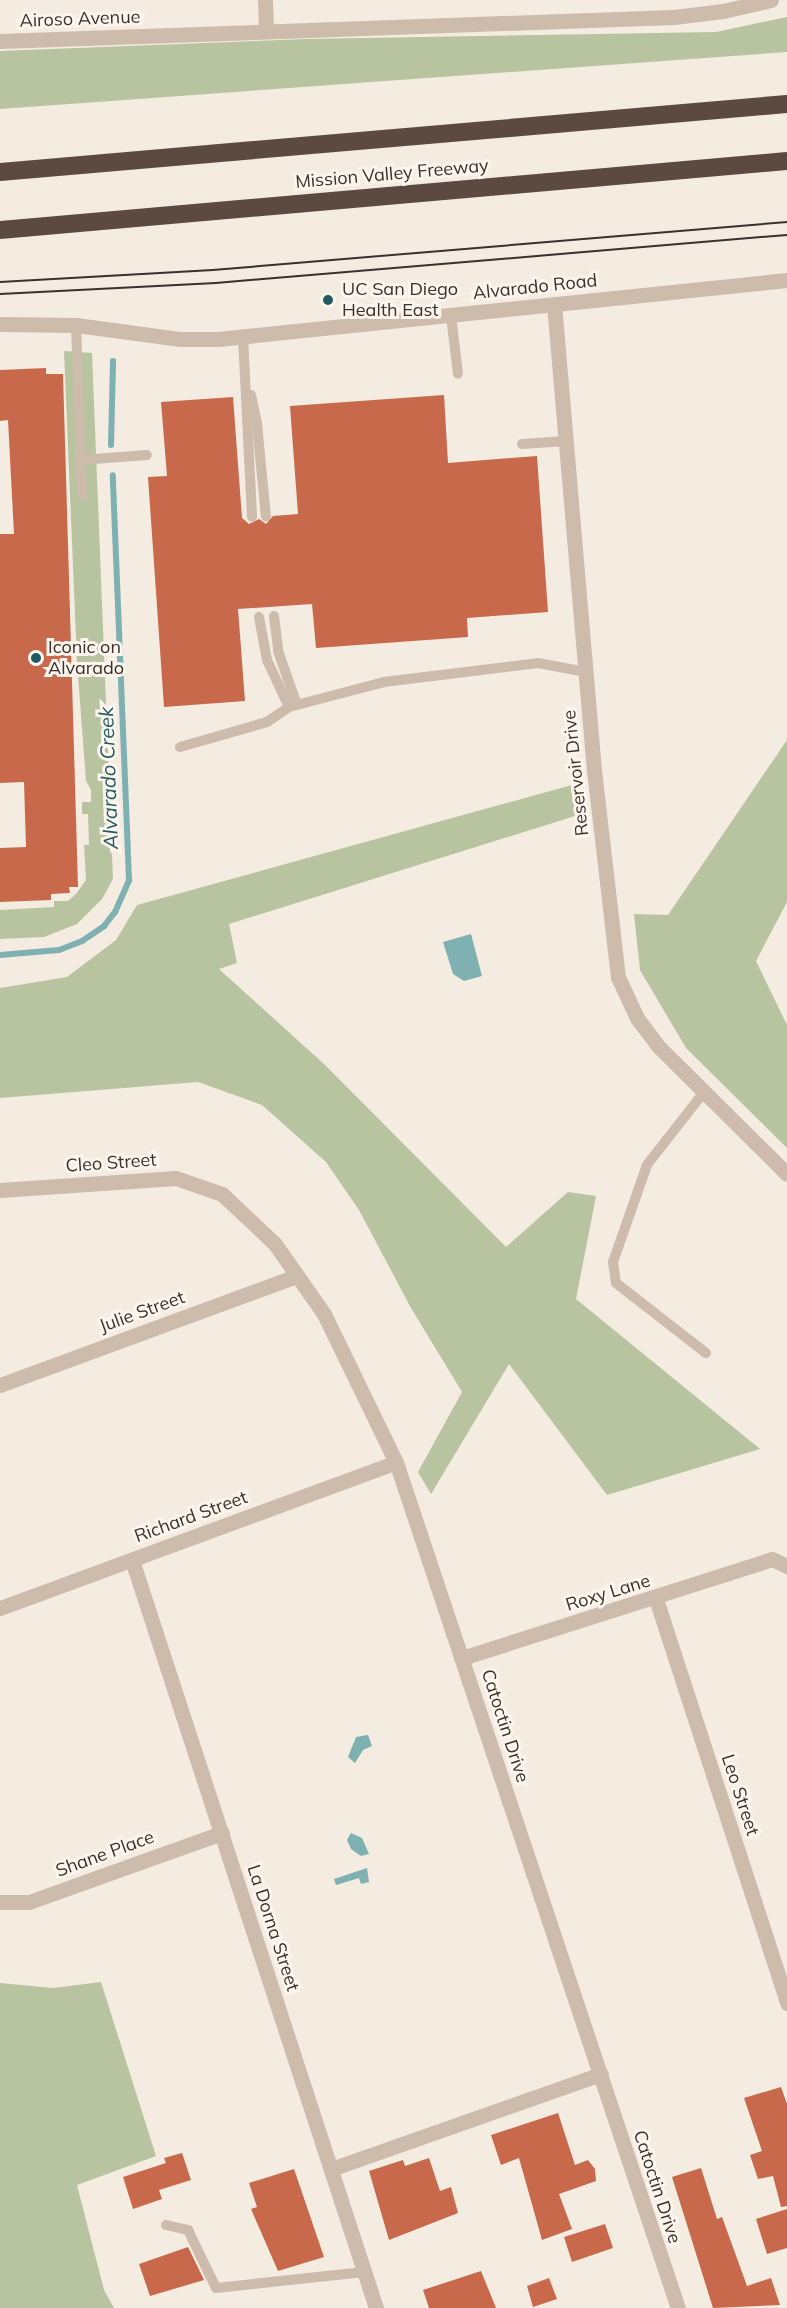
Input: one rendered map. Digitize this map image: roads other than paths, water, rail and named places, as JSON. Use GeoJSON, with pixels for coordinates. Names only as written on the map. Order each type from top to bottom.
{"type":"FeatureCollection","features":[{"type":"Feature","properties":{"kind":"highway","name":"Mission Valley Freeway"},"geometry":{"type":"LineString","coordinates":[[0,172],[787,104]]}},
{"type":"Feature","properties":{"kind":"highway","name":"Mission Valley Freeway"},"geometry":{"type":"LineString","coordinates":[[0,230],[787,161]]}},
{"type":"Feature","properties":{"kind":"street"},"geometry":{"type":"LineString","coordinates":[[265,0],[266,31]]}},
{"type":"Feature","properties":{"kind":"street","name":"Airoso Avenue"},"geometry":{"type":"LineString","coordinates":[[0,41],[674,17],[723,11],[771,0]]}},
{"type":"Feature","properties":{"kind":"street","name":"Alvarado Road"},"geometry":{"type":"LineString","coordinates":[[0,324],[76,325],[179,339],[243,338],[787,280]]}},
{"type":"Feature","properties":{"kind":"street","name":"Reservoir Drive"},"geometry":{"type":"LineString","coordinates":[[554,304],[586,672],[618,976],[643,1026],[704,1092],[787,1174]]}},
{"type":"Feature","properties":{"kind":"street","name":"Cleo Street"},"geometry":{"type":"LineString","coordinates":[[0,1190],[176,1178],[222,1194]]}},
{"type":"Feature","properties":{"kind":"street","name":"Catoctin Drive"},"geometry":{"type":"LineString","coordinates":[[222,1194],[275,1244],[324,1314],[396,1462],[462,1658],[550,1933],[601,2074],[678,2308]]}},
{"type":"Feature","properties":{"kind":"street","name":"Julie Street"},"geometry":{"type":"LineString","coordinates":[[0,1385],[297,1276]]}},
{"type":"Feature","properties":{"kind":"street","name":"Richard Street"},"geometry":{"type":"LineString","coordinates":[[0,1608],[396,1462]]}},
{"type":"Feature","properties":{"kind":"street","name":"Roxy Lane"},"geometry":{"type":"LineString","coordinates":[[462,1658],[656,1599],[772,1559],[787,1566]]}},
{"type":"Feature","properties":{"kind":"street","name":"La Dorna Street"},"geometry":{"type":"LineString","coordinates":[[132,1560],[376,2308]]}},
{"type":"Feature","properties":{"kind":"street","name":"Leo Street"},"geometry":{"type":"LineString","coordinates":[[656,1599],[787,2003]]}},
{"type":"Feature","properties":{"kind":"street","name":"Shane Place"},"geometry":{"type":"LineString","coordinates":[[0,1902],[29,1902],[222,1833]]}},
{"type":"Feature","properties":{"kind":"street"},"geometry":{"type":"LineString","coordinates":[[331,2169],[601,2074]]}},
{"type":"Feature","properties":{"kind":"lane"},"geometry":{"type":"LineString","coordinates":[[451,316],[458,374]]}},
{"type":"Feature","properties":{"kind":"lane"},"geometry":{"type":"LineString","coordinates":[[76,325],[82,496]]}},
{"type":"Feature","properties":{"kind":"lane"},"geometry":{"type":"LineString","coordinates":[[243,338],[247,380],[257,424],[266,517]]}},
{"type":"Feature","properties":{"kind":"lane"},"geometry":{"type":"LineString","coordinates":[[247,380],[245,425],[252,517]]}},
{"type":"Feature","properties":{"kind":"lane"},"geometry":{"type":"LineString","coordinates":[[522,444],[566,441]]}},
{"type":"Feature","properties":{"kind":"lane"},"geometry":{"type":"LineString","coordinates":[[81,460],[147,455]]}},
{"type":"Feature","properties":{"kind":"lane"},"geometry":{"type":"LineString","coordinates":[[274,616],[278,651],[293,706]]}},
{"type":"Feature","properties":{"kind":"lane"},"geometry":{"type":"LineString","coordinates":[[259,617],[267,660],[293,706]]}},
{"type":"Feature","properties":{"kind":"lane"},"geometry":{"type":"LineString","coordinates":[[180,747],[267,722],[293,706],[384,682],[500,672],[538,663],[586,672]]}},
{"type":"Feature","properties":{"kind":"lane"},"geometry":{"type":"LineString","coordinates":[[704,1092],[647,1165],[613,1262],[616,1283],[706,1353]]}},
{"type":"Feature","properties":{"kind":"lane"},"geometry":{"type":"LineString","coordinates":[[166,2225],[188,2230],[216,2288],[364,2272]]}},
{"type":"Feature","properties":{"kind":"water"},"geometry":{"type":"Polygon","coordinates":[[[471,934],[482,976],[464,981],[453,974],[443,942],[471,934]]]}},
{"type":"Feature","properties":{"kind":"water"},"geometry":{"type":"Polygon","coordinates":[[[368,1735],[372,1746],[363,1750],[355,1763],[348,1757],[356,1737],[368,1735]]]}},
{"type":"Feature","properties":{"kind":"water"},"geometry":{"type":"Polygon","coordinates":[[[351,1833],[362,1838],[369,1854],[361,1856],[351,1849],[347,1840],[351,1833]]]}},
{"type":"Feature","properties":{"kind":"water"},"geometry":{"type":"Polygon","coordinates":[[[367,1868],[369,1882],[361,1884],[359,1878],[336,1885],[334,1879],[367,1868]]]}},
{"type":"Feature","properties":{"kind":"waterway","name":"Alvarado Creek"},"geometry":{"type":"LineString","coordinates":[[111,445],[113,361]]}},
{"type":"Feature","properties":{"kind":"waterway","name":"Alvarado Creek"},"geometry":{"type":"LineString","coordinates":[[0,955],[59,950],[82,941],[104,926],[115,912],[129,880],[113,475]]}},
{"type":"Feature","properties":{"kind":"tram line"},"geometry":{"type":"LineString","coordinates":[[0,282],[213,270],[787,222]]}},
{"type":"Feature","properties":{"kind":"tram line"},"geometry":{"type":"LineString","coordinates":[[0,294],[216,283],[787,235]]}},
{"type":"Feature","properties":{"kind":"place","name":"UC San Diego Health East"},"geometry":{"type":"Point","coordinates":[328,300]}},
{"type":"Feature","properties":{"kind":"place","name":"Iconic on Alvarado"},"geometry":{"type":"Point","coordinates":[36,658]}}]}
